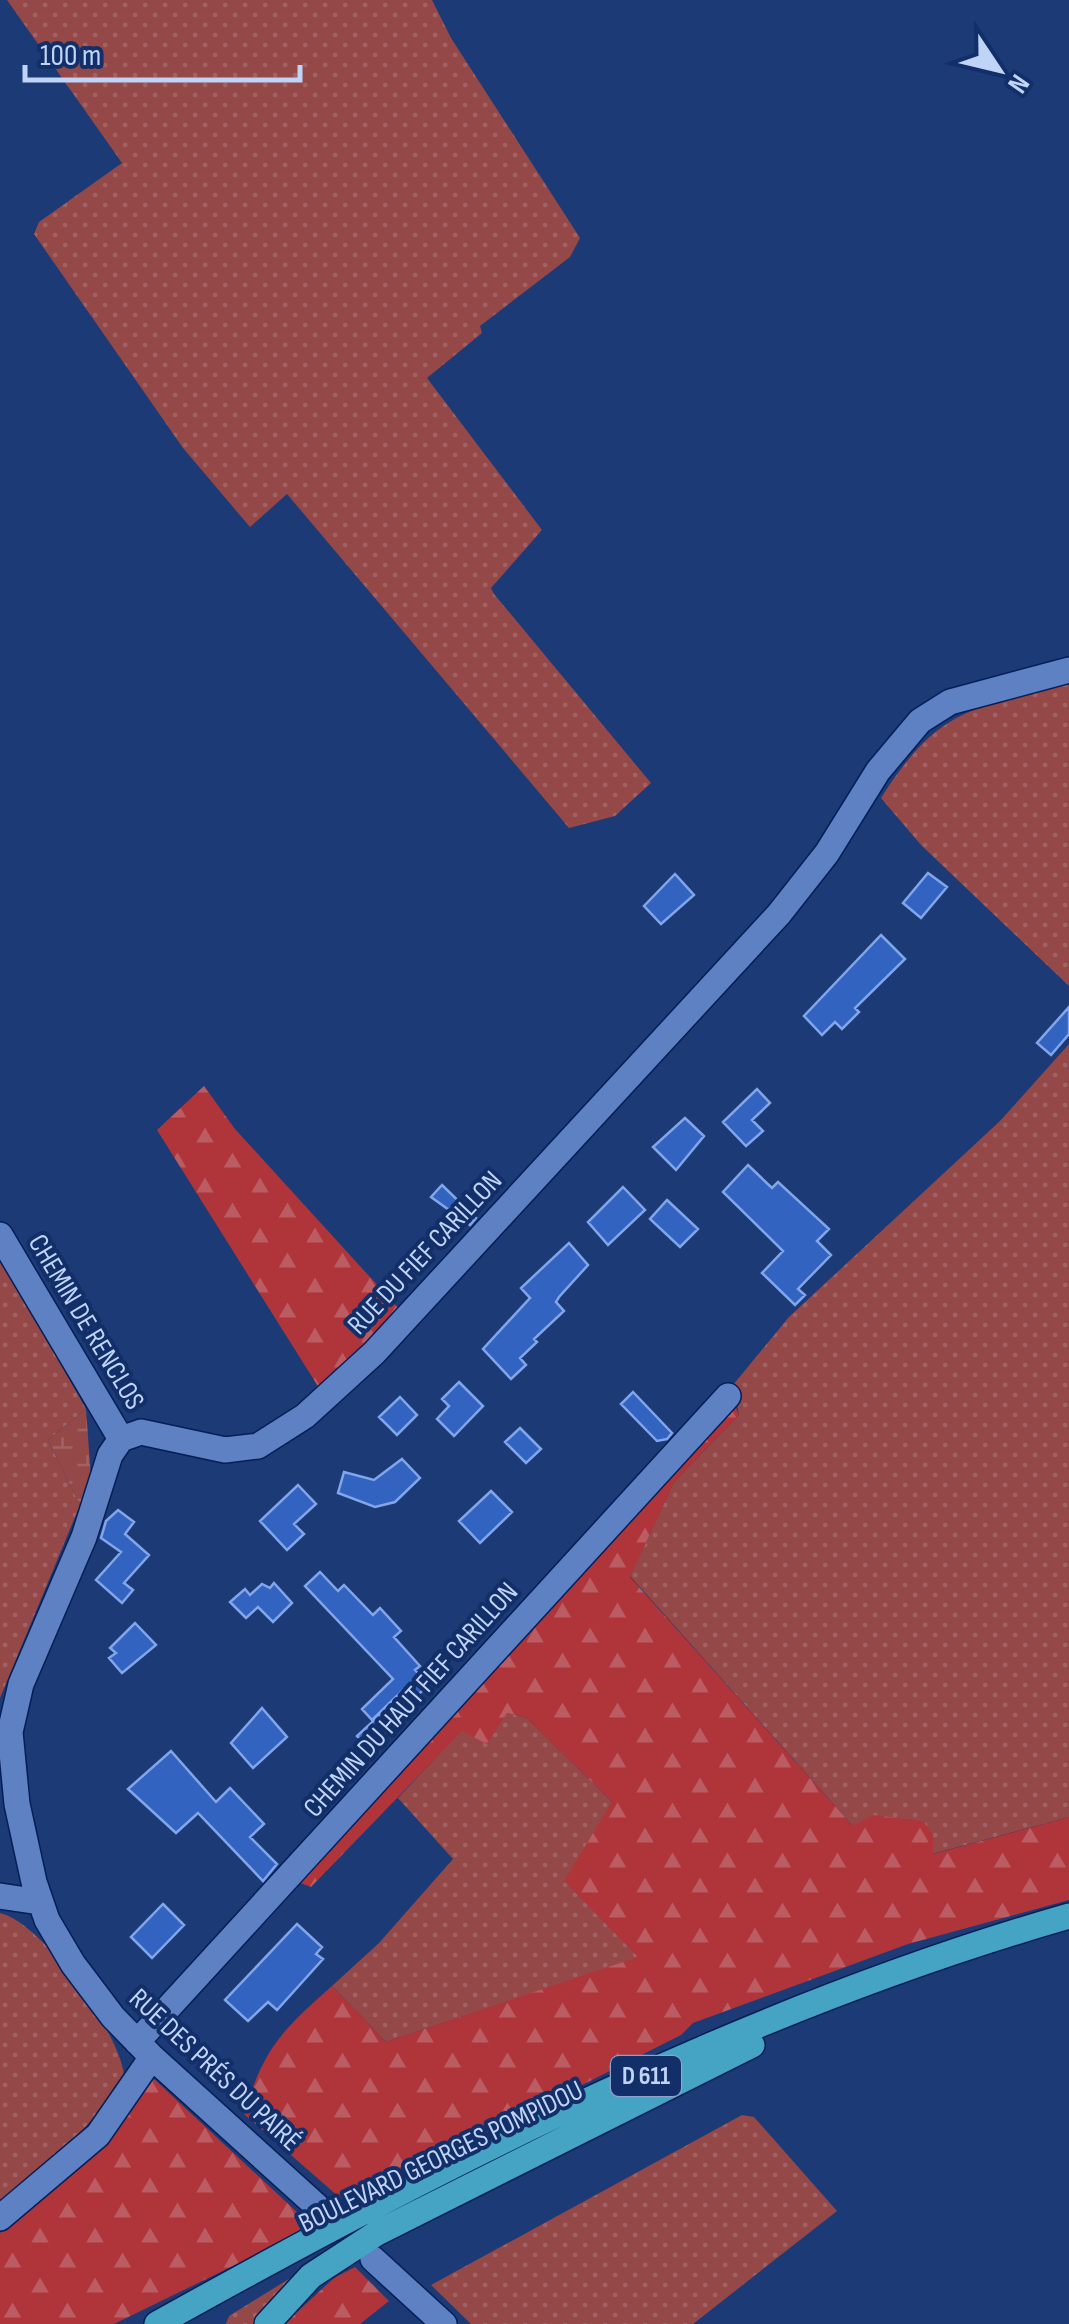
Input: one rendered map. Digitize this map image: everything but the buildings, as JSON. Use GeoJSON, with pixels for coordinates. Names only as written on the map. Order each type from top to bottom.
{"type":"FeatureCollection","features":[{"type":"Feature","properties":{"kind":"main road","name":"BOULEVARD GEORGES POMPIDOU"},"geometry":{"type":"LineString","coordinates":[[240,2278],[705,2048],[930,1958],[1069,1916]]}},
{"type":"Feature","properties":{"kind":"main road","name":"BOULEVARD GEORGES POMPIDOU"},"geometry":{"type":"LineString","coordinates":[[181,2324],[495,2162],[796,2022],[900,1982],[1069,1928]]}},
{"type":"Feature","properties":{"kind":"main road"},"geometry":{"type":"LineString","coordinates":[[267,2324],[311,2276],[378,2232],[796,2022]]}},
{"type":"Feature","properties":{"kind":"main road"},"geometry":{"type":"LineString","coordinates":[[141,2324],[240,2278]]}},
{"type":"Feature","properties":{"kind":"main road","name":"D 611"},"geometry":{"type":"LineString","coordinates":[[157,2324],[240,2278]]}},
{"type":"Feature","properties":{"kind":"street","name":"RUE DU FIEF CARILLON"},"geometry":{"type":"LineString","coordinates":[[121,1438],[141,1432],[240,1450],[275,1438],[305,1416],[374,1353],[779,914],[827,853],[878,771],[920,721],[968,696],[1069,670]]}},
{"type":"Feature","properties":{"kind":"street","name":"CHEMIN DE RENCLOS"},"geometry":{"type":"LineString","coordinates":[[0,1235],[121,1438]]}},
{"type":"Feature","properties":{"kind":"street","name":"CHEMIN DU HAUT FIEF CARILLON"},"geometry":{"type":"LineString","coordinates":[[0,2218],[98,2134],[144,2050],[728,1396]]}},
{"type":"Feature","properties":{"kind":"street"},"geometry":{"type":"LineString","coordinates":[[0,1896],[40,1902],[10,1756],[14,1708],[84,1537],[110,1456],[121,1438]]}},
{"type":"Feature","properties":{"kind":"street","name":"RUE DES PRÉS DU PAIRÉ"},"geometry":{"type":"LineString","coordinates":[[40,1902],[57,1940],[92,1992],[144,2050],[331,2218]]}},
{"type":"Feature","properties":{"kind":"street"},"geometry":{"type":"LineString","coordinates":[[372,2259],[444,2324]]}},
{"type":"Feature","properties":{"kind":"green space"},"geometry":{"type":"Polygon","coordinates":[[[7,0],[432,0],[451,38],[580,238],[570,257],[480,326],[482,333],[427,378],[542,530],[491,588],[494,594],[651,783],[615,816],[569,828],[287,494],[250,527],[183,448],[34,234],[39,222],[122,163],[7,0]]]}},
{"type":"Feature","properties":{"kind":"green space"},"geometry":{"type":"Polygon","coordinates":[[[1069,684],[1069,986],[921,845],[881,798],[921,746],[960,716],[1007,699],[1069,684]]]}},
{"type":"Feature","properties":{"kind":"green space"},"geometry":{"type":"Polygon","coordinates":[[[1069,1044],[1069,1817],[932,1854],[853,1826],[630,1576],[674,1482],[739,1415],[733,1385],[789,1317],[1000,1121],[1069,1044]]]}},
{"type":"Feature","properties":{"kind":"green space"},"geometry":{"type":"Polygon","coordinates":[[[204,1086],[235,1129],[400,1310],[319,1388],[157,1130],[204,1086]]]}},
{"type":"Feature","properties":{"kind":"green space"},"geometry":{"type":"Polygon","coordinates":[[[0,1256],[86,1409],[48,1440],[80,1505],[0,1698],[0,1256]]]}},
{"type":"Feature","properties":{"kind":"green space"},"geometry":{"type":"Polygon","coordinates":[[[732,1398],[739,1415],[674,1482],[630,1577],[853,1826],[873,1815],[923,1821],[933,1834],[933,1854],[1069,1817],[1069,1900],[908,1944],[693,2023],[681,2035],[347,2204],[244,2114],[259,2072],[276,2042],[332,1986],[386,2042],[638,1957],[564,1881],[612,1802],[527,1718],[507,1713],[487,1744],[462,1731],[311,1887],[298,1882],[732,1398]]]}},
{"type":"Feature","properties":{"kind":"green space"},"geometry":{"type":"Polygon","coordinates":[[[86,1409],[91,1478],[80,1505],[48,1440],[86,1409]]]}},
{"type":"Feature","properties":{"kind":"green space"},"geometry":{"type":"Polygon","coordinates":[[[507,1713],[527,1718],[613,1803],[639,1958],[386,2042],[332,1986],[379,1943],[453,1859],[398,1798],[462,1730],[507,1713]]]}},
{"type":"Feature","properties":{"kind":"green space"},"geometry":{"type":"Polygon","coordinates":[[[0,1913],[37,1936],[76,1981],[108,2032],[124,2074],[98,2112],[69,2144],[0,2203],[0,1913]]]}},
{"type":"Feature","properties":{"kind":"green space"},"geometry":{"type":"Polygon","coordinates":[[[152,2077],[313,2227],[114,2324],[0,2324],[0,2233],[79,2168],[152,2077]]]}},
{"type":"Feature","properties":{"kind":"green space"},"geometry":{"type":"Polygon","coordinates":[[[742,2115],[754,2117],[837,2211],[693,2324],[471,2324],[431,2285],[742,2115]]]}},
{"type":"Feature","properties":{"kind":"green space"},"geometry":{"type":"Polygon","coordinates":[[[355,2267],[389,2301],[360,2324],[284,2324],[334,2278],[355,2267]]]}},
{"type":"Feature","properties":{"kind":"green space"},"geometry":{"type":"Polygon","coordinates":[[[292,2277],[253,2324],[226,2324],[229,2316],[292,2277]]]}}]}
